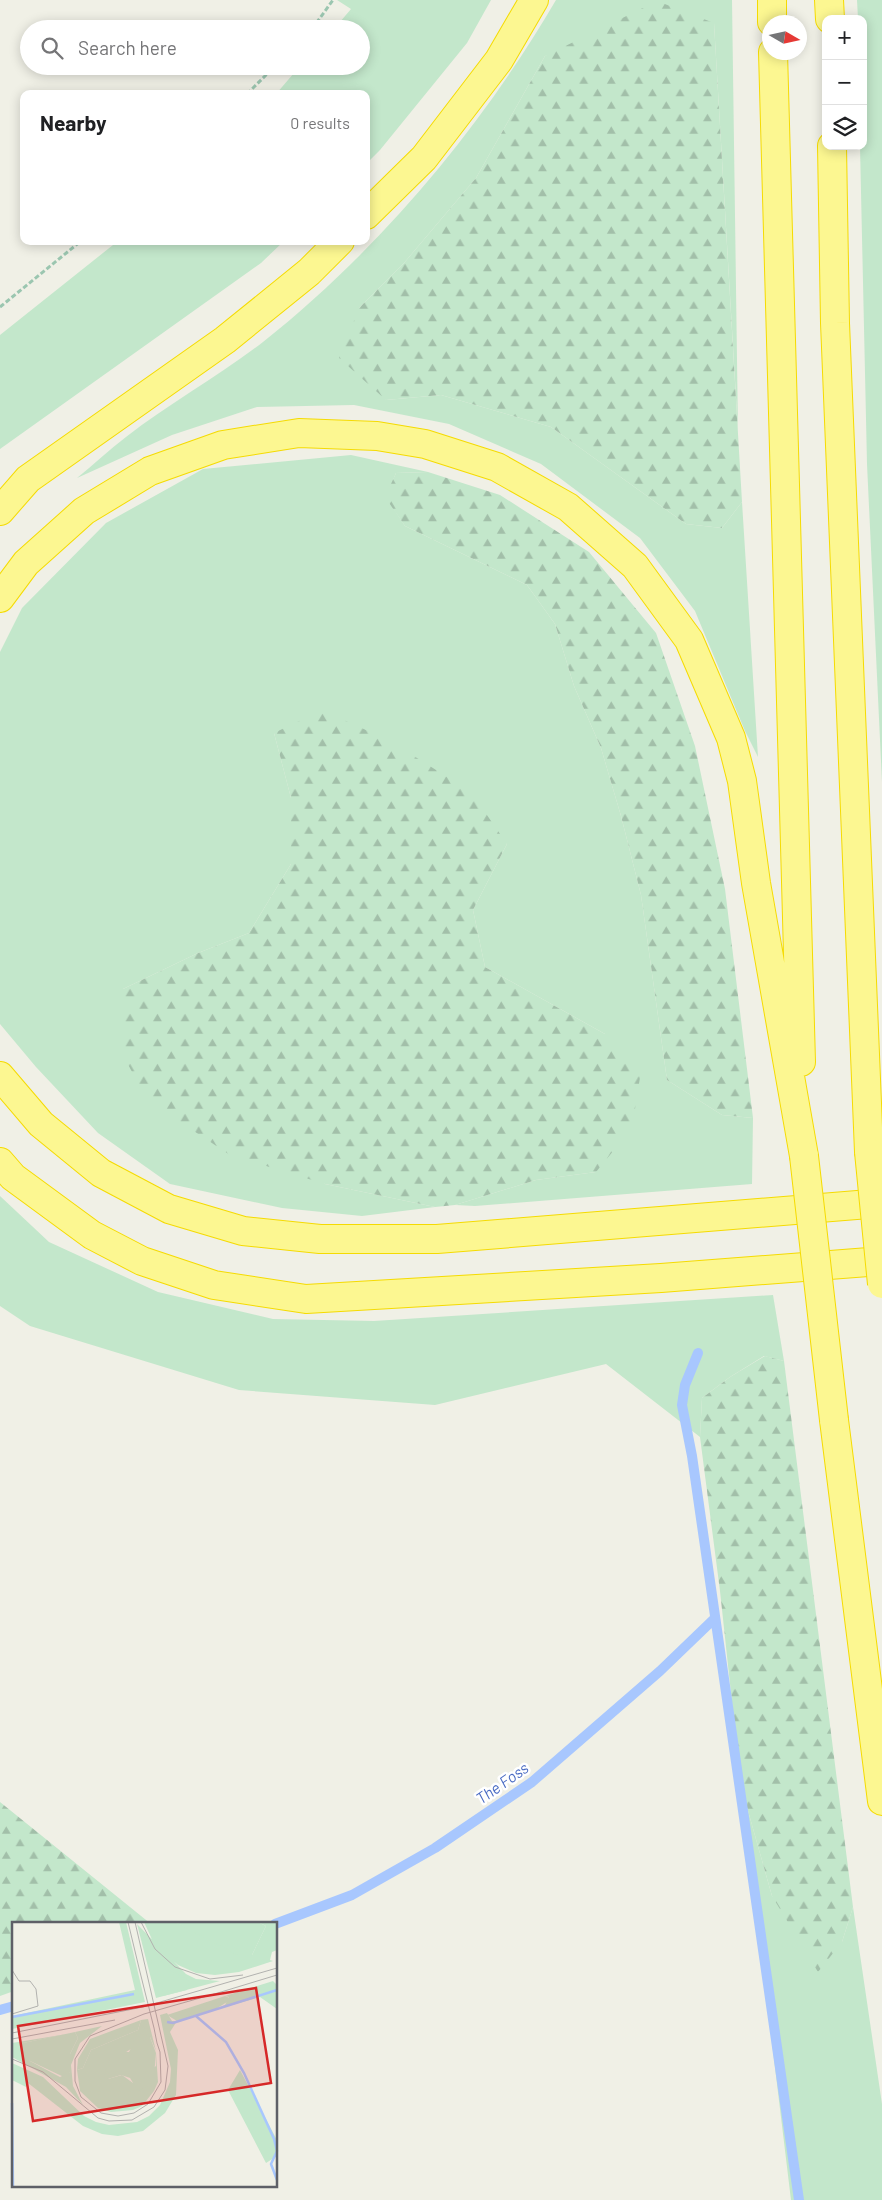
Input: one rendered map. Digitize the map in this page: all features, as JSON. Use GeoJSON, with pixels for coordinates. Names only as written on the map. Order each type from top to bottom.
{"type":"FeatureCollection","features":[{"type":"Feature","properties":{"kind":"highway"},"geometry":{"type":"LineString","coordinates":[[370,211],[424,158],[499,60],[534,0]]}},
{"type":"Feature","properties":{"kind":"highway"},"geometry":{"type":"LineString","coordinates":[[772,0],[772,15]]}},
{"type":"Feature","properties":{"kind":"highway"},"geometry":{"type":"LineString","coordinates":[[830,0],[830,15]]}},
{"type":"Feature","properties":{"kind":"highway"},"geometry":{"type":"LineString","coordinates":[[773,60],[804,1156]]}},
{"type":"Feature","properties":{"kind":"highway"},"geometry":{"type":"LineString","coordinates":[[832,150],[835,324],[869,1152],[882,1284]]}},
{"type":"Feature","properties":{"kind":"highway"},"geometry":{"type":"LineString","coordinates":[[0,511],[28,479],[225,340],[309,272],[336,245]]}},
{"type":"Feature","properties":{"kind":"highway"},"geometry":{"type":"LineString","coordinates":[[0,598],[26,563],[84,511],[150,471],[223,445],[299,433],[377,436],[425,444],[496,467],[568,507],[634,566],[689,640],[731,738],[742,781],[756,883],[804,1156],[834,1420],[882,1801]]}},
{"type":"Feature","properties":{"kind":"highway"},"geometry":{"type":"LineString","coordinates":[[0,1076],[41,1124],[101,1173],[169,1209],[243,1231],[320,1239],[437,1240],[882,1202]]}},
{"type":"Feature","properties":{"kind":"highway"},"geometry":{"type":"LineString","coordinates":[[0,1162],[13,1177],[92,1235],[142,1261],[214,1285],[306,1299],[661,1278],[882,1261]]}},
{"type":"Feature","properties":{"kind":"path"},"geometry":{"type":"LineString","coordinates":[[319,20],[333,0]]}},
{"type":"Feature","properties":{"kind":"path"},"geometry":{"type":"LineString","coordinates":[[251,90],[266,75]]}},
{"type":"Feature","properties":{"kind":"path"},"geometry":{"type":"LineString","coordinates":[[0,307],[76,245]]}},
{"type":"Feature","properties":{"kind":"green space"},"geometry":{"type":"Polygon","coordinates":[[[337,0],[491,0],[467,43],[370,160],[370,90],[279,90],[292,75],[370,75],[370,20],[342,20],[351,9],[337,0]]]}},
{"type":"Feature","properties":{"kind":"green space"},"geometry":{"type":"Polygon","coordinates":[[[556,0],[732,0],[738,431],[714,23],[545,56],[476,178],[404,263],[359,308],[386,400],[441,395],[551,427],[686,524],[722,528],[742,502],[758,757],[745,731],[695,611],[640,538],[541,464],[449,424],[354,405],[257,407],[172,435],[77,478],[143,425],[263,342],[347,268],[425,185],[495,94],[556,0]]]}},
{"type":"Feature","properties":{"kind":"green space"},"geometry":{"type":"Polygon","coordinates":[[[857,0],[882,0],[882,782],[867,464],[860,150],[867,150],[867,15],[858,15],[857,0]]]}},
{"type":"Feature","properties":{"kind":"green space"},"geometry":{"type":"Polygon","coordinates":[[[657,1],[714,23],[742,502],[722,528],[686,524],[551,427],[441,395],[386,400],[339,358],[359,308],[404,263],[476,178],[545,56],[657,1]]]}},
{"type":"Feature","properties":{"kind":"green space"},"geometry":{"type":"Polygon","coordinates":[[[113,245],[280,245],[261,263],[0,449],[0,335],[113,245]]]}},
{"type":"Feature","properties":{"kind":"green space"},"geometry":{"type":"Polygon","coordinates":[[[351,455],[428,472],[396,473],[386,497],[405,526],[527,585],[555,624],[574,686],[601,748],[641,895],[667,1080],[722,1115],[753,1118],[752,1184],[475,1206],[455,1205],[536,1180],[596,1172],[605,1034],[485,967],[473,910],[507,844],[274,733],[291,798],[291,864],[249,933],[198,953],[123,989],[325,1184],[435,1207],[362,1216],[282,1208],[170,1184],[98,1133],[36,1067],[0,1024],[0,652],[22,608],[106,523],[203,469],[351,455]]]}},
{"type":"Feature","properties":{"kind":"green space"},"geometry":{"type":"Polygon","coordinates":[[[428,472],[500,495],[589,552],[656,633],[695,746],[725,889],[753,1118],[722,1115],[667,1080],[641,895],[601,748],[574,686],[555,624],[527,585],[405,526],[385,497],[396,473],[428,472]]]}},
{"type":"Feature","properties":{"kind":"green space"},"geometry":{"type":"Polygon","coordinates":[[[322,710],[390,741],[471,792],[507,844],[473,910],[485,967],[605,1034],[641,1071],[632,1128],[596,1172],[536,1180],[455,1205],[435,1207],[325,1184],[230,1155],[147,1100],[123,1055],[123,989],[198,953],[249,933],[291,864],[291,798],[274,733],[322,710]]]}},
{"type":"Feature","properties":{"kind":"green space"},"geometry":{"type":"Polygon","coordinates":[[[0,1196],[49,1242],[158,1292],[273,1319],[374,1321],[773,1295],[784,1361],[764,1356],[730,1377],[702,1398],[700,1437],[606,1364],[435,1405],[239,1390],[30,1326],[0,1306],[0,1196]]]}},
{"type":"Feature","properties":{"kind":"green space"},"geometry":{"type":"Polygon","coordinates":[[[765,1356],[784,1361],[853,1907],[842,1942],[818,1972],[772,1896],[741,1786],[720,1591],[700,1437],[702,1398],[730,1377],[765,1356]]]}},
{"type":"Feature","properties":{"kind":"green space"},"geometry":{"type":"Polygon","coordinates":[[[741,1786],[772,1896],[842,1942],[853,1907],[882,2104],[882,2200],[791,2200],[741,1786]]]}},
{"type":"Feature","properties":{"kind":"green space"},"geometry":{"type":"Polygon","coordinates":[[[0,1802],[149,1922],[12,1922],[12,1992],[0,1996],[0,1802]]]}},
{"type":"Feature","properties":{"kind":"waterway"},"geometry":{"type":"LineString","coordinates":[[698,1353],[685,1385],[682,1405],[692,1456],[799,2200]]}},
{"type":"Feature","properties":{"kind":"waterway","name":"The Foss"},"geometry":{"type":"LineString","coordinates":[[278,1923],[352,1895],[435,1848],[532,1782],[660,1671],[714,1619]]}},
{"type":"Feature","properties":{"kind":"waterway","name":"The Foss"},"geometry":{"type":"LineString","coordinates":[[0,2010],[12,2007]]}}]}
